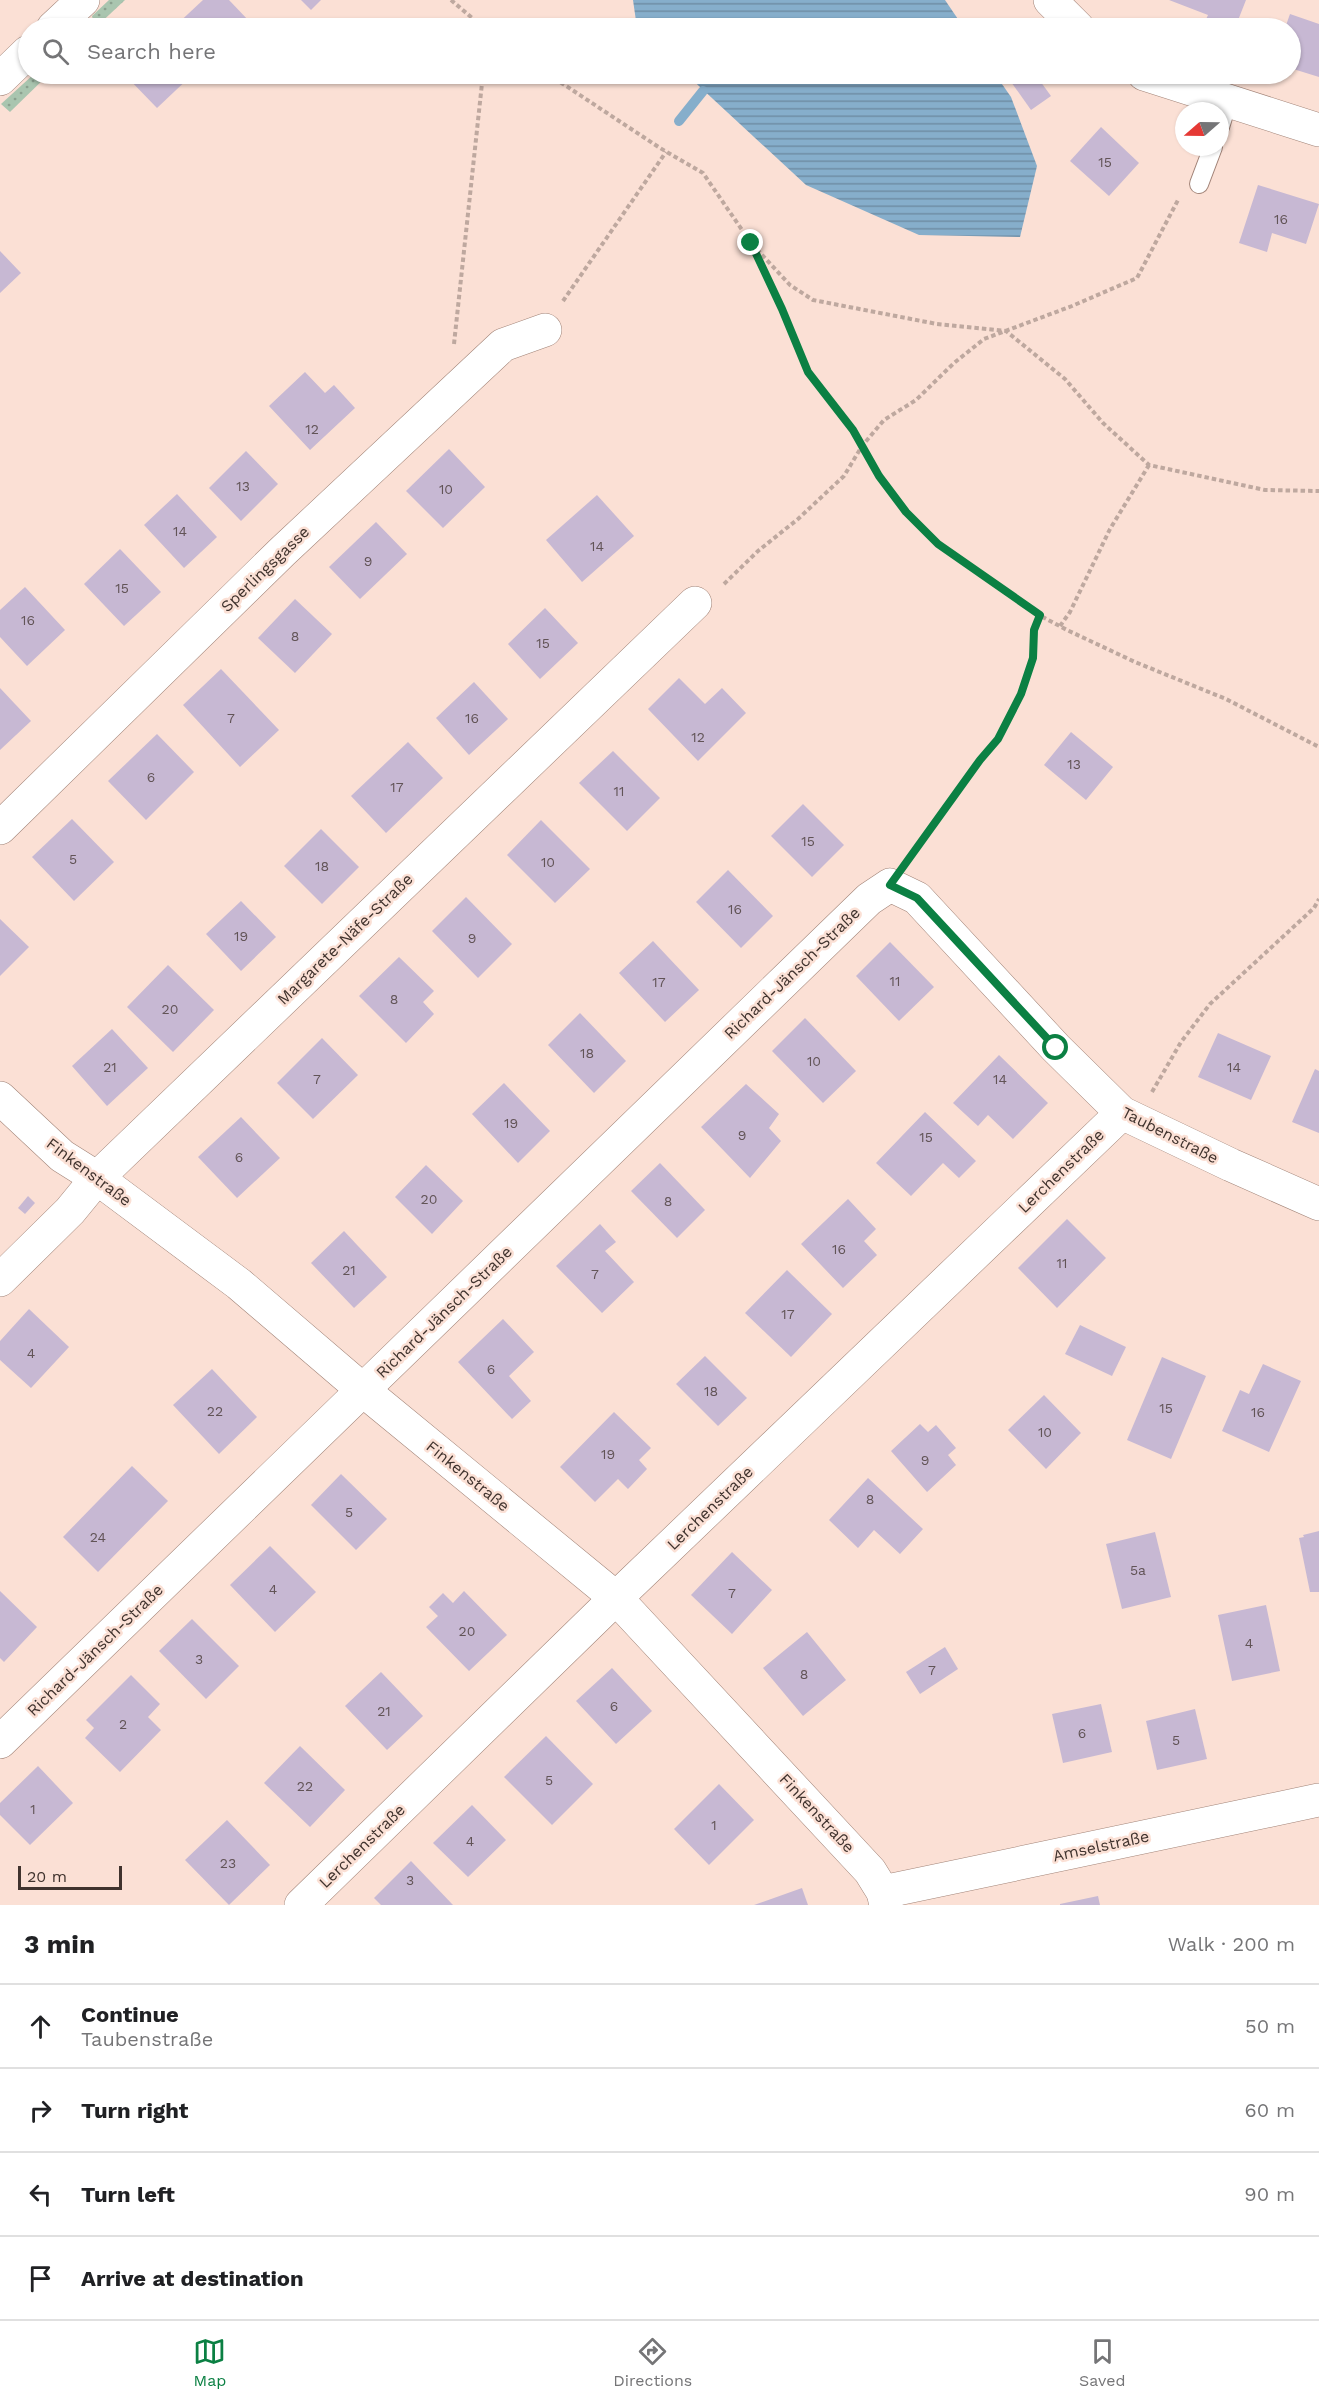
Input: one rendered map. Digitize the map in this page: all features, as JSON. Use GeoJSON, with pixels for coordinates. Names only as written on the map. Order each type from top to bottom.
{"type":"FeatureCollection","features":[{"type":"Feature","properties":{"kind":"street"},"geometry":{"type":"LineString","coordinates":[[64,18],[83,0]]}},
{"type":"Feature","properties":{"kind":"street"},"geometry":{"type":"LineString","coordinates":[[1050,0],[1068,18]]}},
{"type":"Feature","properties":{"kind":"street"},"geometry":{"type":"LineString","coordinates":[[0,79],[18,62]]}},
{"type":"Feature","properties":{"kind":"street"},"geometry":{"type":"LineString","coordinates":[[1164,84],[1200,102]]}},
{"type":"Feature","properties":{"kind":"street"},"geometry":{"type":"LineString","coordinates":[[1229,115],[1319,130]]}},
{"type":"Feature","properties":{"kind":"street","name":"Sperlingsgasse"},"geometry":{"type":"LineString","coordinates":[[0,828],[282,552],[502,345],[544,330]]}},
{"type":"Feature","properties":{"kind":"street","name":"Margarete-Näfe-Straße"},"geometry":{"type":"LineString","coordinates":[[0,1280],[70,1211],[97,1178],[694,603]]}},
{"type":"Feature","properties":{"kind":"street","name":"Taubenstraße"},"geometry":{"type":"LineString","coordinates":[[890,885],[917,898],[1056,1048],[1129,1117],[1319,1204]]}},
{"type":"Feature","properties":{"kind":"street","name":"Richard-Jänsch-Straße"},"geometry":{"type":"LineString","coordinates":[[0,1742],[869,899],[890,885]]}},
{"type":"Feature","properties":{"kind":"street","name":"Finkenstraße"},"geometry":{"type":"LineString","coordinates":[[0,1098],[62,1156],[97,1178],[239,1284],[364,1391],[616,1598],[870,1871],[884,1898]]}},
{"type":"Feature","properties":{"kind":"street","name":"Lerchenstraße"},"geometry":{"type":"LineString","coordinates":[[302,1905],[616,1598],[1129,1117]]}},
{"type":"Feature","properties":{"kind":"street","name":"Amselstraße"},"geometry":{"type":"LineString","coordinates":[[884,1898],[1319,1800]]}},
{"type":"Feature","properties":{"kind":"lane"},"geometry":{"type":"LineString","coordinates":[[1199,184],[1210,156]]}},
{"type":"Feature","properties":{"kind":"path"},"geometry":{"type":"LineString","coordinates":[[452,0],[473,18]]}},
{"type":"Feature","properties":{"kind":"path"},"geometry":{"type":"LineString","coordinates":[[458,386],[454,351],[482,84]]}},
{"type":"Feature","properties":{"kind":"path"},"geometry":{"type":"LineString","coordinates":[[563,84],[666,152],[703,173],[751,243],[790,285],[813,300],[937,324],[1006,331],[1065,380],[1103,423],[1149,465],[1265,490],[1319,491]]}},
{"type":"Feature","properties":{"kind":"path"},"geometry":{"type":"LineString","coordinates":[[544,330],[666,152]]}},
{"type":"Feature","properties":{"kind":"path"},"geometry":{"type":"LineString","coordinates":[[723,584],[844,476],[862,446],[884,420],[916,400],[954,363],[984,339],[1137,278],[1178,199],[1189,186],[1199,184]]}},
{"type":"Feature","properties":{"kind":"path"},"geometry":{"type":"LineString","coordinates":[[751,243],[808,372],[862,446],[879,476],[906,512],[938,544],[1040,615],[1060,626],[1135,662],[1226,699],[1319,747]]}},
{"type":"Feature","properties":{"kind":"path"},"geometry":{"type":"LineString","coordinates":[[1060,626],[1070,612],[1110,529],[1149,465]]}},
{"type":"Feature","properties":{"kind":"path"},"geometry":{"type":"LineString","coordinates":[[890,885],[980,760],[998,739],[1021,694],[1033,658],[1034,630],[1040,615]]}},
{"type":"Feature","properties":{"kind":"path"},"geometry":{"type":"LineString","coordinates":[[1129,1117],[1210,1004],[1314,908],[1319,899]]}},
{"type":"Feature","properties":{"kind":"green space"},"geometry":{"type":"Polygon","coordinates":[[[109,0],[125,0],[106,18],[92,18],[109,0]]]}},
{"type":"Feature","properties":{"kind":"green space"},"geometry":{"type":"Polygon","coordinates":[[[23,84],[39,84],[10,112],[1,104],[23,84]]]}},
{"type":"Feature","properties":{"kind":"water"},"geometry":{"type":"Polygon","coordinates":[[[633,0],[945,0],[957,18],[636,18],[633,0]]]}},
{"type":"Feature","properties":{"kind":"water"},"geometry":{"type":"Polygon","coordinates":[[[697,84],[1002,84],[1011,97],[1037,166],[1020,237],[919,235],[806,185],[697,84]]]}},
{"type":"Feature","properties":{"kind":"building"},"geometry":{"type":"Polygon","coordinates":[[[203,0],[229,0],[246,18],[184,18],[203,0]]]}},
{"type":"Feature","properties":{"kind":"building"},"geometry":{"type":"Polygon","coordinates":[[[301,0],[321,0],[311,10],[301,0]]]}},
{"type":"Feature","properties":{"kind":"building"},"geometry":{"type":"Polygon","coordinates":[[[1169,0],[1246,0],[1239,18],[1207,18],[1208,15],[1169,0]]]}},
{"type":"Feature","properties":{"kind":"building"},"geometry":{"type":"Polygon","coordinates":[[[1290,14],[1319,24],[1319,77],[1301,71],[1301,18],[1289,18],[1290,14]]]}},
{"type":"Feature","properties":{"kind":"building"},"geometry":{"type":"Polygon","coordinates":[[[134,84],[182,84],[157,108],[134,84]]]}},
{"type":"Feature","properties":{"kind":"building"},"geometry":{"type":"Polygon","coordinates":[[[1013,84],[1042,84],[1051,96],[1031,110],[1013,84]]]}},
{"type":"Feature","properties":{"kind":"building"},"geometry":{"type":"Polygon","coordinates":[[[1101,127],[1139,163],[1109,196],[1070,161],[1101,127]]]}},
{"type":"Feature","properties":{"kind":"building"},"geometry":{"type":"Polygon","coordinates":[[[1258,185],[1319,204],[1306,244],[1272,233],[1267,252],[1239,243],[1258,185]]]}},
{"type":"Feature","properties":{"kind":"building"},"geometry":{"type":"Polygon","coordinates":[[[0,251],[21,273],[0,293],[0,251]]]}},
{"type":"Feature","properties":{"kind":"building"},"geometry":{"type":"Polygon","coordinates":[[[305,372],[325,393],[334,385],[355,408],[310,450],[269,406],[305,372]]]}},
{"type":"Feature","properties":{"kind":"building"},"geometry":{"type":"Polygon","coordinates":[[[449,449],[485,487],[443,528],[406,491],[449,449]]]}},
{"type":"Feature","properties":{"kind":"building"},"geometry":{"type":"Polygon","coordinates":[[[246,451],[278,484],[241,521],[209,488],[246,451]]]}},
{"type":"Feature","properties":{"kind":"building"},"geometry":{"type":"Polygon","coordinates":[[[177,494],[217,537],[184,568],[144,525],[177,494]]]}},
{"type":"Feature","properties":{"kind":"building"},"geometry":{"type":"Polygon","coordinates":[[[597,495],[634,536],[582,582],[546,540],[597,495]]]}},
{"type":"Feature","properties":{"kind":"building"},"geometry":{"type":"Polygon","coordinates":[[[376,522],[407,554],[360,599],[329,567],[376,522]]]}},
{"type":"Feature","properties":{"kind":"building"},"geometry":{"type":"Polygon","coordinates":[[[120,549],[161,592],[124,626],[84,584],[120,549]]]}},
{"type":"Feature","properties":{"kind":"building"},"geometry":{"type":"Polygon","coordinates":[[[25,587],[65,630],[27,666],[0,637],[0,610],[25,587]]]}},
{"type":"Feature","properties":{"kind":"building"},"geometry":{"type":"Polygon","coordinates":[[[295,599],[332,634],[295,673],[258,638],[295,599]]]}},
{"type":"Feature","properties":{"kind":"building"},"geometry":{"type":"Polygon","coordinates":[[[545,608],[578,643],[540,679],[508,644],[545,608]]]}},
{"type":"Feature","properties":{"kind":"building"},"geometry":{"type":"Polygon","coordinates":[[[221,669],[279,730],[240,767],[183,705],[221,669]]]}},
{"type":"Feature","properties":{"kind":"building"},"geometry":{"type":"Polygon","coordinates":[[[679,678],[705,704],[722,688],[746,713],[698,761],[648,709],[679,678]]]}},
{"type":"Feature","properties":{"kind":"building"},"geometry":{"type":"Polygon","coordinates":[[[474,682],[508,719],[469,755],[436,718],[474,682]]]}},
{"type":"Feature","properties":{"kind":"building"},"geometry":{"type":"Polygon","coordinates":[[[0,688],[31,721],[0,750],[0,688]]]}},
{"type":"Feature","properties":{"kind":"building"},"geometry":{"type":"Polygon","coordinates":[[[1071,732],[1113,767],[1086,800],[1044,765],[1071,732]]]}},
{"type":"Feature","properties":{"kind":"building"},"geometry":{"type":"Polygon","coordinates":[[[157,734],[194,772],[146,820],[108,781],[157,734]]]}},
{"type":"Feature","properties":{"kind":"building"},"geometry":{"type":"Polygon","coordinates":[[[408,742],[443,778],[386,833],[351,796],[408,742]]]}},
{"type":"Feature","properties":{"kind":"building"},"geometry":{"type":"Polygon","coordinates":[[[613,751],[660,798],[627,831],[579,783],[613,751]]]}},
{"type":"Feature","properties":{"kind":"building"},"geometry":{"type":"Polygon","coordinates":[[[803,804],[844,845],[812,877],[771,836],[803,804]]]}},
{"type":"Feature","properties":{"kind":"building"},"geometry":{"type":"Polygon","coordinates":[[[72,819],[114,862],[74,901],[32,857],[72,819]]]}},
{"type":"Feature","properties":{"kind":"building"},"geometry":{"type":"Polygon","coordinates":[[[541,820],[590,869],[555,903],[507,855],[541,820]]]}},
{"type":"Feature","properties":{"kind":"building"},"geometry":{"type":"Polygon","coordinates":[[[321,829],[359,867],[322,904],[284,866],[321,829]]]}},
{"type":"Feature","properties":{"kind":"building"},"geometry":{"type":"Polygon","coordinates":[[[728,870],[773,916],[741,948],[696,902],[728,870]]]}},
{"type":"Feature","properties":{"kind":"building"},"geometry":{"type":"Polygon","coordinates":[[[466,897],[512,944],[478,978],[432,931],[466,897]]]}},
{"type":"Feature","properties":{"kind":"building"},"geometry":{"type":"Polygon","coordinates":[[[241,901],[276,937],[241,971],[206,934],[241,901]]]}},
{"type":"Feature","properties":{"kind":"building"},"geometry":{"type":"Polygon","coordinates":[[[0,919],[29,947],[0,976],[0,919]]]}},
{"type":"Feature","properties":{"kind":"building"},"geometry":{"type":"Polygon","coordinates":[[[653,941],[699,990],[665,1022],[619,973],[653,941]]]}},
{"type":"Feature","properties":{"kind":"building"},"geometry":{"type":"Polygon","coordinates":[[[890,942],[934,987],[899,1021],[856,976],[890,942]]]}},
{"type":"Feature","properties":{"kind":"building"},"geometry":{"type":"Polygon","coordinates":[[[399,957],[434,991],[423,1002],[434,1014],[406,1043],[359,996],[399,957]]]}},
{"type":"Feature","properties":{"kind":"building"},"geometry":{"type":"Polygon","coordinates":[[[168,965],[214,1010],[173,1052],[127,1007],[168,965]]]}},
{"type":"Feature","properties":{"kind":"building"},"geometry":{"type":"Polygon","coordinates":[[[580,1013],[626,1061],[594,1093],[548,1045],[580,1013]]]}},
{"type":"Feature","properties":{"kind":"building"},"geometry":{"type":"Polygon","coordinates":[[[805,1018],[856,1071],[823,1103],[772,1051],[805,1018]]]}},
{"type":"Feature","properties":{"kind":"building"},"geometry":{"type":"Polygon","coordinates":[[[112,1029],[148,1068],[107,1106],[72,1066],[112,1029]]]}},
{"type":"Feature","properties":{"kind":"building"},"geometry":{"type":"Polygon","coordinates":[[[1218,1033],[1271,1056],[1251,1100],[1198,1077],[1218,1033]]]}},
{"type":"Feature","properties":{"kind":"building"},"geometry":{"type":"Polygon","coordinates":[[[322,1038],[358,1075],[313,1119],[277,1083],[322,1038]]]}},
{"type":"Feature","properties":{"kind":"building"},"geometry":{"type":"Polygon","coordinates":[[[999,1055],[1048,1103],[1013,1139],[988,1115],[978,1126],[953,1103],[999,1055]]]}},
{"type":"Feature","properties":{"kind":"building"},"geometry":{"type":"Polygon","coordinates":[[[1315,1069],[1319,1071],[1319,1133],[1292,1122],[1315,1069]]]}},
{"type":"Feature","properties":{"kind":"building"},"geometry":{"type":"Polygon","coordinates":[[[504,1083],[550,1131],[518,1163],[472,1114],[504,1083]]]}},
{"type":"Feature","properties":{"kind":"building"},"geometry":{"type":"Polygon","coordinates":[[[746,1084],[779,1114],[769,1128],[781,1141],[750,1178],[701,1127],[746,1084]]]}},
{"type":"Feature","properties":{"kind":"building"},"geometry":{"type":"Polygon","coordinates":[[[925,1112],[976,1161],[959,1178],[943,1163],[911,1196],[876,1163],[925,1112]]]}},
{"type":"Feature","properties":{"kind":"building"},"geometry":{"type":"Polygon","coordinates":[[[241,1117],[280,1158],[237,1198],[198,1157],[241,1117]]]}},
{"type":"Feature","properties":{"kind":"building"},"geometry":{"type":"Polygon","coordinates":[[[660,1163],[705,1210],[677,1238],[631,1191],[660,1163]]]}},
{"type":"Feature","properties":{"kind":"building"},"geometry":{"type":"Polygon","coordinates":[[[426,1165],[463,1201],[432,1234],[395,1197],[426,1165]]]}},
{"type":"Feature","properties":{"kind":"building"},"geometry":{"type":"Polygon","coordinates":[[[28,1196],[35,1203],[25,1214],[18,1208],[28,1196]]]}},
{"type":"Feature","properties":{"kind":"building"},"geometry":{"type":"Polygon","coordinates":[[[848,1199],[876,1229],[864,1241],[877,1255],[843,1288],[801,1244],[848,1199]]]}},
{"type":"Feature","properties":{"kind":"building"},"geometry":{"type":"Polygon","coordinates":[[[1067,1219],[1106,1258],[1057,1308],[1018,1268],[1067,1219]]]}},
{"type":"Feature","properties":{"kind":"building"},"geometry":{"type":"Polygon","coordinates":[[[600,1224],[616,1242],[605,1251],[634,1282],[602,1313],[556,1266],[600,1224]]]}},
{"type":"Feature","properties":{"kind":"building"},"geometry":{"type":"Polygon","coordinates":[[[344,1231],[387,1277],[354,1308],[311,1263],[344,1231]]]}},
{"type":"Feature","properties":{"kind":"building"},"geometry":{"type":"Polygon","coordinates":[[[787,1270],[832,1314],[791,1357],[745,1313],[787,1270]]]}},
{"type":"Feature","properties":{"kind":"building"},"geometry":{"type":"Polygon","coordinates":[[[29,1309],[69,1347],[31,1388],[0,1360],[0,1341],[29,1309]]]}},
{"type":"Feature","properties":{"kind":"building"},"geometry":{"type":"Polygon","coordinates":[[[503,1319],[534,1352],[509,1376],[531,1401],[512,1419],[458,1362],[503,1319]]]}},
{"type":"Feature","properties":{"kind":"building"},"geometry":{"type":"Polygon","coordinates":[[[1080,1325],[1126,1347],[1112,1376],[1065,1354],[1080,1325]]]}},
{"type":"Feature","properties":{"kind":"building"},"geometry":{"type":"Polygon","coordinates":[[[705,1356],[747,1398],[718,1426],[676,1384],[705,1356]]]}},
{"type":"Feature","properties":{"kind":"building"},"geometry":{"type":"Polygon","coordinates":[[[1162,1357],[1206,1376],[1171,1459],[1127,1440],[1162,1357]]]}},
{"type":"Feature","properties":{"kind":"building"},"geometry":{"type":"Polygon","coordinates":[[[1263,1364],[1301,1381],[1269,1452],[1222,1431],[1240,1390],[1249,1394],[1263,1364]]]}},
{"type":"Feature","properties":{"kind":"building"},"geometry":{"type":"Polygon","coordinates":[[[212,1369],[257,1417],[219,1454],[173,1405],[212,1369]]]}},
{"type":"Feature","properties":{"kind":"building"},"geometry":{"type":"Polygon","coordinates":[[[1044,1395],[1081,1433],[1046,1469],[1008,1430],[1044,1395]]]}},
{"type":"Feature","properties":{"kind":"building"},"geometry":{"type":"Polygon","coordinates":[[[614,1412],[651,1448],[639,1460],[647,1469],[628,1489],[618,1479],[595,1502],[560,1467],[614,1412]]]}},
{"type":"Feature","properties":{"kind":"building"},"geometry":{"type":"Polygon","coordinates":[[[920,1424],[928,1432],[936,1425],[956,1448],[948,1455],[956,1465],[927,1492],[891,1451],[920,1424]]]}},
{"type":"Feature","properties":{"kind":"building"},"geometry":{"type":"Polygon","coordinates":[[[132,1466],[168,1501],[98,1572],[63,1537],[132,1466]]]}},
{"type":"Feature","properties":{"kind":"building"},"geometry":{"type":"Polygon","coordinates":[[[341,1474],[387,1519],[356,1550],[311,1505],[341,1474]]]}},
{"type":"Feature","properties":{"kind":"building"},"geometry":{"type":"Polygon","coordinates":[[[868,1478],[923,1529],[900,1554],[874,1530],[858,1548],[829,1520],[868,1478]]]}},
{"type":"Feature","properties":{"kind":"building"},"geometry":{"type":"Polygon","coordinates":[[[1319,1531],[1319,1592],[1310,1592],[1299,1538],[1319,1531]]]}},
{"type":"Feature","properties":{"kind":"building"},"geometry":{"type":"Polygon","coordinates":[[[1155,1532],[1171,1597],[1122,1609],[1106,1544],[1155,1532]]]}},
{"type":"Feature","properties":{"kind":"building"},"geometry":{"type":"Polygon","coordinates":[[[270,1546],[316,1592],[275,1632],[230,1585],[270,1546]]]}},
{"type":"Feature","properties":{"kind":"building"},"geometry":{"type":"Polygon","coordinates":[[[732,1552],[772,1590],[732,1634],[691,1595],[732,1552]]]}},
{"type":"Feature","properties":{"kind":"building"},"geometry":{"type":"Polygon","coordinates":[[[0,1591],[37,1627],[4,1662],[0,1658],[0,1591]]]}},
{"type":"Feature","properties":{"kind":"building"},"geometry":{"type":"Polygon","coordinates":[[[464,1591],[507,1635],[469,1671],[426,1627],[438,1616],[429,1607],[443,1593],[453,1603],[464,1591]]]}},
{"type":"Feature","properties":{"kind":"building"},"geometry":{"type":"Polygon","coordinates":[[[1266,1605],[1280,1671],[1232,1681],[1218,1615],[1266,1605]]]}},
{"type":"Feature","properties":{"kind":"building"},"geometry":{"type":"Polygon","coordinates":[[[192,1619],[239,1666],[206,1699],[159,1651],[192,1619]]]}},
{"type":"Feature","properties":{"kind":"building"},"geometry":{"type":"Polygon","coordinates":[[[807,1632],[846,1680],[803,1716],[763,1668],[807,1632]]]}},
{"type":"Feature","properties":{"kind":"building"},"geometry":{"type":"Polygon","coordinates":[[[945,1647],[958,1669],[920,1694],[906,1672],[945,1647]]]}},
{"type":"Feature","properties":{"kind":"building"},"geometry":{"type":"Polygon","coordinates":[[[612,1668],[652,1711],[616,1744],[576,1701],[612,1668]]]}},
{"type":"Feature","properties":{"kind":"building"},"geometry":{"type":"Polygon","coordinates":[[[381,1672],[423,1716],[387,1750],[345,1706],[381,1672]]]}},
{"type":"Feature","properties":{"kind":"building"},"geometry":{"type":"Polygon","coordinates":[[[131,1675],[160,1704],[148,1717],[161,1730],[120,1772],[85,1738],[94,1728],[86,1720],[131,1675]]]}},
{"type":"Feature","properties":{"kind":"building"},"geometry":{"type":"Polygon","coordinates":[[[1101,1704],[1112,1752],[1063,1763],[1052,1714],[1101,1704]]]}},
{"type":"Feature","properties":{"kind":"building"},"geometry":{"type":"Polygon","coordinates":[[[1195,1709],[1207,1759],[1157,1770],[1146,1721],[1195,1709]]]}},
{"type":"Feature","properties":{"kind":"building"},"geometry":{"type":"Polygon","coordinates":[[[546,1736],[593,1784],[552,1825],[504,1777],[546,1736]]]}},
{"type":"Feature","properties":{"kind":"building"},"geometry":{"type":"Polygon","coordinates":[[[300,1746],[345,1790],[310,1827],[264,1783],[300,1746]]]}},
{"type":"Feature","properties":{"kind":"building"},"geometry":{"type":"Polygon","coordinates":[[[38,1766],[73,1803],[30,1845],[0,1815],[0,1803],[38,1766]]]}},
{"type":"Feature","properties":{"kind":"building"},"geometry":{"type":"Polygon","coordinates":[[[719,1784],[754,1820],[709,1865],[674,1829],[719,1784]]]}},
{"type":"Feature","properties":{"kind":"building"},"geometry":{"type":"Polygon","coordinates":[[[472,1805],[506,1840],[468,1877],[433,1843],[472,1805]]]}},
{"type":"Feature","properties":{"kind":"building"},"geometry":{"type":"Polygon","coordinates":[[[227,1820],[270,1865],[229,1905],[185,1860],[227,1820]]]}},
{"type":"Feature","properties":{"kind":"building"},"geometry":{"type":"Polygon","coordinates":[[[411,1861],[453,1905],[381,1905],[374,1898],[411,1861]]]}},
{"type":"Feature","properties":{"kind":"building"},"geometry":{"type":"Polygon","coordinates":[[[802,1888],[808,1905],[754,1905],[802,1888]]]}},
{"type":"Feature","properties":{"kind":"building"},"geometry":{"type":"Polygon","coordinates":[[[1098,1896],[1100,1905],[1060,1905],[1060,1904],[1098,1896]]]}},
{"type":"Feature","properties":{"kind":"waterway"},"geometry":{"type":"LineString","coordinates":[[679,121],[703,91]]}},
{"type":"Feature","properties":{"kind":"route"},"geometry":{"type":"LineString","coordinates":[[751,243],[808,372],[853,430],[879,476],[906,512],[938,544],[1040,615],[1034,630],[1033,658],[1021,694],[998,739],[980,760],[890,885],[917,898],[1056,1048]]}}]}
